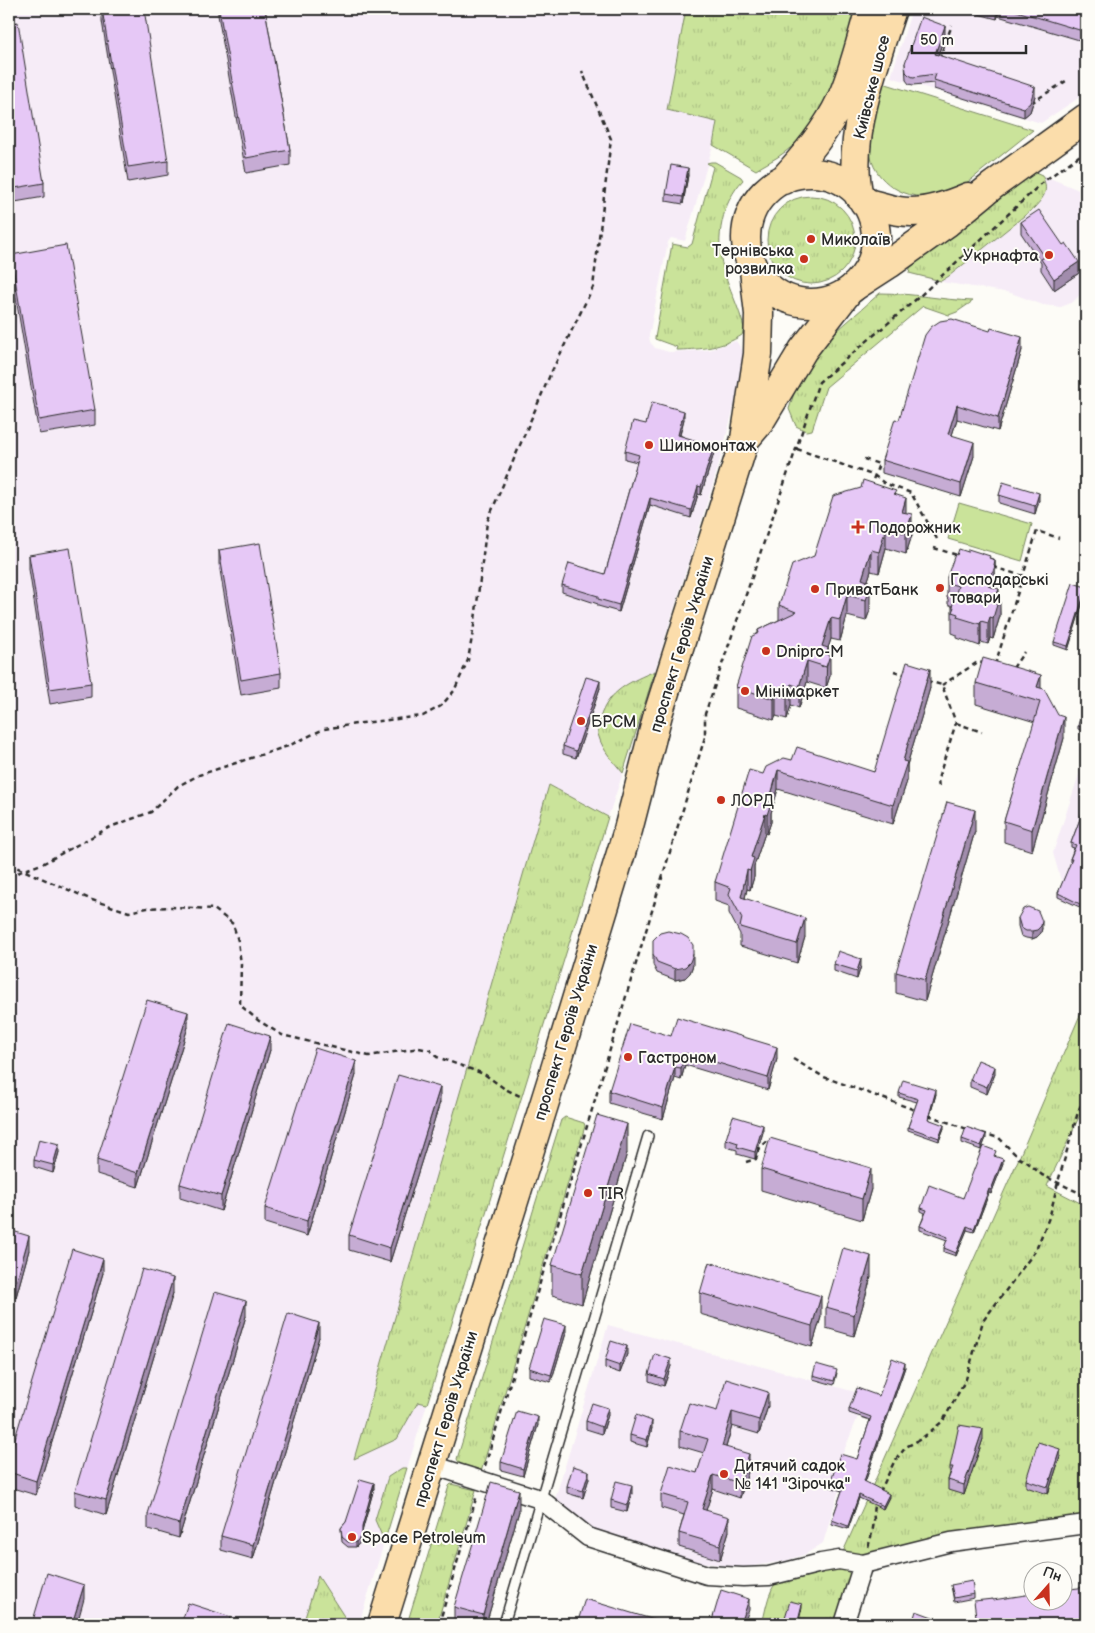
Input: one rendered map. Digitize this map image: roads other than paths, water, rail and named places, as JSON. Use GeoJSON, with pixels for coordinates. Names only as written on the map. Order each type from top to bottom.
{"type":"FeatureCollection","features":[{"type":"Feature","properties":{"kind":"main road","name":"Київське шосе"},"geometry":{"type":"LineString","coordinates":[[783,180],[818,137],[840,101],[853,68],[870,9]]}},
{"type":"Feature","properties":{"kind":"main road","name":"Київське шосе"},"geometry":{"type":"LineString","coordinates":[[862,199],[856,182],[857,143],[874,66],[892,9]]}},
{"type":"Feature","properties":{"kind":"main road"},"geometry":{"type":"LineString","coordinates":[[851,289],[864,276],[870,265],[876,239],[870,213],[862,199],[853,189],[825,175],[803,174],[783,180],[764,194],[756,204],[746,230],[748,257],[754,270],[763,282],[775,292],[789,299],[804,303],[819,303],[834,299],[851,289],[889,264],[1086,118]]}},
{"type":"Feature","properties":{"kind":"main road"},"geometry":{"type":"LineString","coordinates":[[862,199],[900,211],[918,211],[952,204],[992,186]]}},
{"type":"Feature","properties":{"kind":"main road","name":"проспект Героїв України"},"geometry":{"type":"LineString","coordinates":[[382,1624],[628,830],[658,714],[745,439],[758,354],[758,314],[754,270]]}},
{"type":"Feature","properties":{"kind":"main road","name":"проспект Героїв України"},"geometry":{"type":"LineString","coordinates":[[745,439],[758,423],[803,350],[851,289]]}},
{"type":"Feature","properties":{"kind":"street"},"geometry":{"type":"LineString","coordinates":[[432,1465],[540,1499],[588,1537],[707,1575],[743,1578],[769,1576],[821,1562],[839,1560],[863,1564],[951,1542],[1086,1524]]}},
{"type":"Feature","properties":{"kind":"street"},"geometry":{"type":"LineString","coordinates":[[844,1624],[863,1564]]}},
{"type":"Feature","properties":{"kind":"lane"},"geometry":{"type":"LineString","coordinates":[[504,1624],[648,1136]]}},
{"type":"Feature","properties":{"kind":"place","name":"Миколаїв"},"geometry":{"type":"Point","coordinates":[811,239]}},
{"type":"Feature","properties":{"kind":"place","name":"Укрнафта"},"geometry":{"type":"Point","coordinates":[1049,255]}},
{"type":"Feature","properties":{"kind":"place","name":"Тернівська розвилка"},"geometry":{"type":"Point","coordinates":[804,259]}},
{"type":"Feature","properties":{"kind":"place","name":"Шиномонтаж"},"geometry":{"type":"Point","coordinates":[649,445]}},
{"type":"Feature","properties":{"kind":"place","name":"Подорожник"},"geometry":{"type":"Point","coordinates":[858,527]}},
{"type":"Feature","properties":{"kind":"place","name":"Господарські товари"},"geometry":{"type":"Point","coordinates":[940,588]}},
{"type":"Feature","properties":{"kind":"place","name":"ПриватБанк"},"geometry":{"type":"Point","coordinates":[815,589]}},
{"type":"Feature","properties":{"kind":"place","name":"Dnipro-M"},"geometry":{"type":"Point","coordinates":[766,651]}},
{"type":"Feature","properties":{"kind":"place","name":"Мінімаркет"},"geometry":{"type":"Point","coordinates":[745,691]}},
{"type":"Feature","properties":{"kind":"place","name":"БРСМ"},"geometry":{"type":"Point","coordinates":[581,721]}},
{"type":"Feature","properties":{"kind":"place","name":"ЛОРД"},"geometry":{"type":"Point","coordinates":[721,800]}},
{"type":"Feature","properties":{"kind":"place","name":"Гастроном"},"geometry":{"type":"Point","coordinates":[628,1057]}},
{"type":"Feature","properties":{"kind":"place","name":"TIR"},"geometry":{"type":"Point","coordinates":[588,1193]}},
{"type":"Feature","properties":{"kind":"place","name":"Дитячий садок № 141 \"Зірочка\""},"geometry":{"type":"Point","coordinates":[724,1474]}},
{"type":"Feature","properties":{"kind":"place","name":"Space Petroleum"},"geometry":{"type":"Point","coordinates":[352,1537]}}]}
